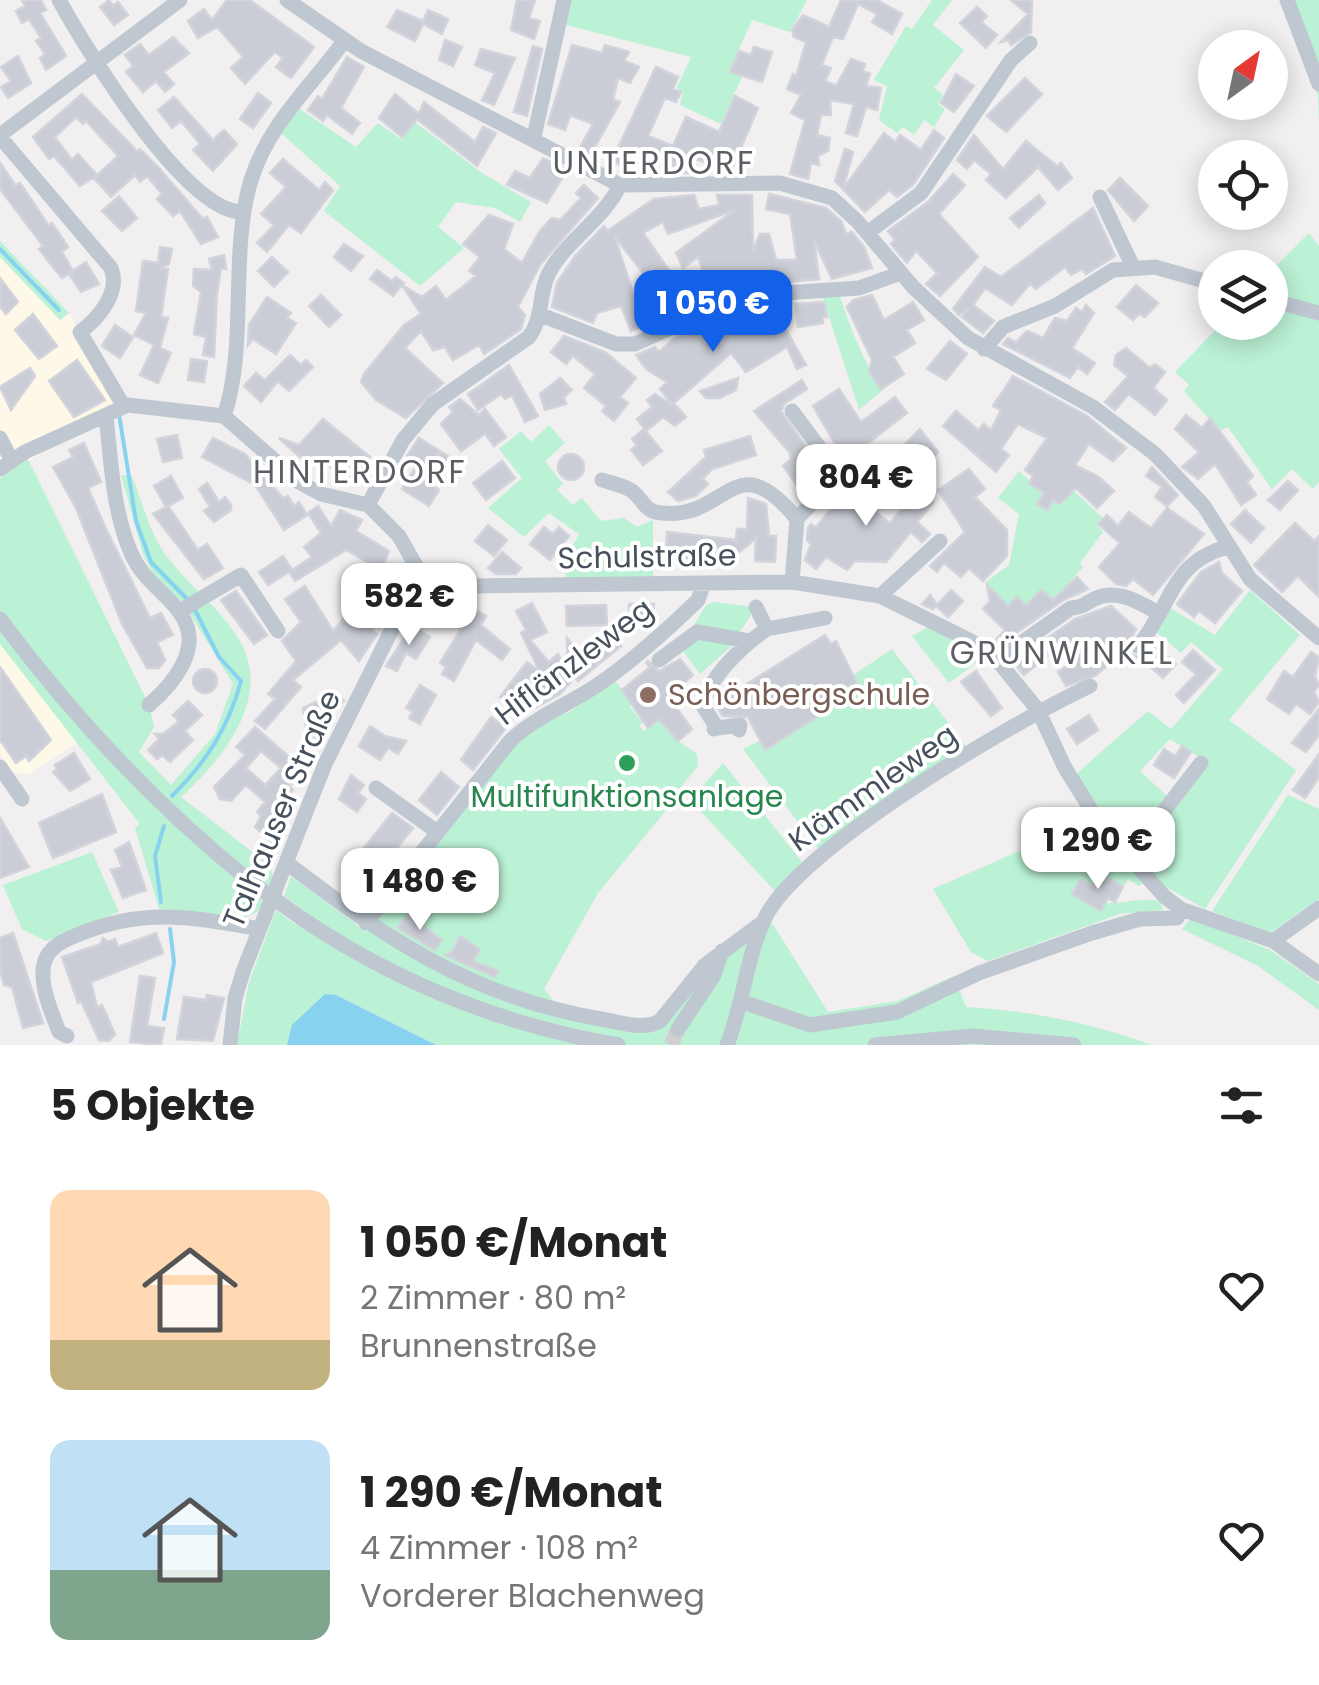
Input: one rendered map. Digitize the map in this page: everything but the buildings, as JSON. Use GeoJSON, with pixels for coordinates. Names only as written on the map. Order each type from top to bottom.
{"type":"FeatureCollection","features":[{"type":"Feature","properties":{"kind":"street"},"geometry":{"type":"LineString","coordinates":[[59,0],[94,64],[205,198],[227,211],[244,212]]}},
{"type":"Feature","properties":{"kind":"street"},"geometry":{"type":"LineString","coordinates":[[123,406],[80,332],[91,324],[112,293],[112,268],[0,136],[180,0]]}},
{"type":"Feature","properties":{"kind":"street"},"geometry":{"type":"LineString","coordinates":[[287,0],[344,41],[620,184],[793,185],[832,198],[901,273],[984,349],[1074,396],[1125,430],[1190,488],[1250,579],[1319,638]]}},
{"type":"Feature","properties":{"kind":"street"},"geometry":{"type":"LineString","coordinates":[[534,137],[564,0]]}},
{"type":"Feature","properties":{"kind":"street"},"geometry":{"type":"LineString","coordinates":[[1287,0],[1319,84]]}},
{"type":"Feature","properties":{"kind":"street"},"geometry":{"type":"LineString","coordinates":[[224,416],[232,375],[244,212],[254,174],[274,128],[344,41]]}},
{"type":"Feature","properties":{"kind":"street"},"geometry":{"type":"LineString","coordinates":[[868,233],[922,193],[1011,60],[1030,43]]}},
{"type":"Feature","properties":{"kind":"street"},"geometry":{"type":"LineString","coordinates":[[368,505],[403,440],[433,404],[522,344],[541,315],[550,272],[603,214],[620,184]]}},
{"type":"Feature","properties":{"kind":"street"},"geometry":{"type":"LineString","coordinates":[[1100,197],[1133,268]]}},
{"type":"Feature","properties":{"kind":"street"},"geometry":{"type":"LineString","coordinates":[[984,349],[1003,327],[1055,306],[1101,275],[1155,267],[1198,279]]}},
{"type":"Feature","properties":{"kind":"street"},"geometry":{"type":"LineString","coordinates":[[541,315],[616,344],[636,344],[740,296],[859,288],[901,273]]}},
{"type":"Feature","properties":{"kind":"street"},"geometry":{"type":"LineString","coordinates":[[1288,305],[1319,313]]}},
{"type":"Feature","properties":{"kind":"street"},"geometry":{"type":"LineString","coordinates":[[0,438],[6,465],[123,406],[224,416],[299,482],[321,494],[368,505],[399,536],[420,573]]}},
{"type":"Feature","properties":{"kind":"street"},"geometry":{"type":"LineString","coordinates":[[792,411],[839,474],[797,519],[792,582]]}},
{"type":"Feature","properties":{"kind":"street"},"geometry":{"type":"LineString","coordinates":[[106,416],[126,541],[144,578],[183,609],[188,631],[187,651],[176,682],[149,706]]}},
{"type":"Feature","properties":{"kind":"street"},"geometry":{"type":"LineString","coordinates":[[602,480],[628,489],[640,514],[695,513],[730,486],[748,482],[770,490],[797,519]]}},
{"type":"Feature","properties":{"kind":"street"},"geometry":{"type":"LineString","coordinates":[[880,596],[940,541]]}},
{"type":"Feature","properties":{"kind":"street"},"geometry":{"type":"LineString","coordinates":[[1138,646],[1195,558],[1227,547]]}},
{"type":"Feature","properties":{"kind":"street","name":"Schulstraße"},"geometry":{"type":"LineString","coordinates":[[420,573],[466,586],[496,588],[792,582],[880,596],[971,641],[997,660],[1038,710],[1082,798],[1129,856],[1151,891],[1180,909]]}},
{"type":"Feature","properties":{"kind":"street","name":"Talhauser Straße"},"geometry":{"type":"LineString","coordinates":[[230,1045],[235,998],[325,764],[420,573]]}},
{"type":"Feature","properties":{"kind":"street"},"geometry":{"type":"LineString","coordinates":[[183,609],[241,574],[278,632]]}},
{"type":"Feature","properties":{"kind":"street","name":"Hiflänzleweg"},"geometry":{"type":"LineString","coordinates":[[366,923],[436,830],[528,724],[554,714],[610,676],[698,600],[704,583]]}},
{"type":"Feature","properties":{"kind":"street"},"geometry":{"type":"LineString","coordinates":[[997,660],[1072,608],[1084,607],[1097,597],[1126,596],[1158,613]]}},
{"type":"Feature","properties":{"kind":"street"},"geometry":{"type":"LineString","coordinates":[[756,606],[767,629]]}},
{"type":"Feature","properties":{"kind":"street"},"geometry":{"type":"LineString","coordinates":[[0,618],[88,729],[138,782],[251,882],[301,918],[415,985],[513,1020],[618,1045]]}},
{"type":"Feature","properties":{"kind":"street"},"geometry":{"type":"LineString","coordinates":[[739,730],[740,724],[716,729],[703,706],[707,687],[749,641],[767,629],[825,618]]}},
{"type":"Feature","properties":{"kind":"street"},"geometry":{"type":"LineString","coordinates":[[659,660],[698,632],[749,641]]}},
{"type":"Feature","properties":{"kind":"street","name":"Klämmleweg"},"geometry":{"type":"LineString","coordinates":[[727,1045],[763,922],[779,894],[822,853],[1038,710],[1090,686]]}},
{"type":"Feature","properties":{"kind":"street"},"geometry":{"type":"LineString","coordinates":[[1129,856],[1201,764]]}},
{"type":"Feature","properties":{"kind":"street"},"geometry":{"type":"LineString","coordinates":[[0,767],[22,799]]}},
{"type":"Feature","properties":{"kind":"street"},"geometry":{"type":"LineString","coordinates":[[376,788],[436,830]]}},
{"type":"Feature","properties":{"kind":"street"},"geometry":{"type":"LineString","coordinates":[[287,863],[366,923],[446,971],[577,1015],[649,1027],[660,1021],[705,965],[763,922]]}},
{"type":"Feature","properties":{"kind":"street"},"geometry":{"type":"LineString","coordinates":[[1274,942],[1319,908]]}},
{"type":"Feature","properties":{"kind":"street"},"geometry":{"type":"LineString","coordinates":[[742,1002],[810,1025],[896,1012],[979,973],[1140,919],[1177,918],[1180,909],[1274,942],[1319,974]]}},
{"type":"Feature","properties":{"kind":"street"},"geometry":{"type":"LineString","coordinates":[[67,1036],[59,1032],[42,970],[48,952],[62,941],[137,916],[185,916],[260,929]]}},
{"type":"Feature","properties":{"kind":"street"},"geometry":{"type":"LineString","coordinates":[[678,1029],[714,974],[722,951]]}},
{"type":"Feature","properties":{"kind":"street"},"geometry":{"type":"LineString","coordinates":[[875,1045],[973,1036],[1036,1038],[1074,1045]]}},
{"type":"Feature","properties":{"kind":"shaded area"},"geometry":{"type":"Polygon","coordinates":[[[0,257],[60,320],[69,313],[123,405],[0,478],[0,257]]]}},
{"type":"Feature","properties":{"kind":"shaded area"},"geometry":{"type":"Polygon","coordinates":[[[0,644],[79,741],[28,775],[11,771],[0,753],[0,644]]]}},
{"type":"Feature","properties":{"kind":"green space"},"geometry":{"type":"Polygon","coordinates":[[[569,0],[807,0],[790,32],[752,20],[729,72],[742,77],[721,124],[680,105],[683,92],[677,88],[691,57],[562,24],[569,0]]]}},
{"type":"Feature","properties":{"kind":"green space"},"geometry":{"type":"Polygon","coordinates":[[[932,0],[952,0],[933,25],[964,50],[934,88],[943,95],[938,104],[945,109],[934,127],[924,120],[914,135],[903,127],[897,133],[879,120],[887,86],[874,80],[906,26],[912,29],[932,0]]]}},
{"type":"Feature","properties":{"kind":"green space"},"geometry":{"type":"Polygon","coordinates":[[[1283,0],[1319,0],[1319,124],[1318,95],[1283,0]]]}},
{"type":"Feature","properties":{"kind":"green space"},"geometry":{"type":"Polygon","coordinates":[[[297,107],[356,147],[378,123],[401,139],[415,122],[482,173],[531,202],[520,222],[495,208],[456,202],[438,227],[464,248],[420,286],[324,211],[340,186],[280,132],[297,107]]]}},
{"type":"Feature","properties":{"kind":"green space"},"geometry":{"type":"Polygon","coordinates":[[[1309,233],[1319,246],[1319,482],[1313,489],[1292,469],[1272,489],[1228,427],[1220,431],[1184,391],[1189,385],[1175,372],[1206,340],[1288,340],[1288,254],[1309,233]]]}},
{"type":"Feature","properties":{"kind":"green space"},"geometry":{"type":"Polygon","coordinates":[[[0,241],[69,313],[60,320],[0,257],[0,241]]]}},
{"type":"Feature","properties":{"kind":"green space"},"geometry":{"type":"Polygon","coordinates":[[[839,292],[865,360],[885,388],[859,410],[823,298],[839,292]]]}},
{"type":"Feature","properties":{"kind":"green space"},"geometry":{"type":"Polygon","coordinates":[[[549,425],[565,443],[545,461],[563,484],[557,490],[573,505],[582,498],[601,521],[624,518],[637,527],[653,520],[653,584],[566,586],[565,560],[579,534],[549,513],[524,537],[488,508],[522,478],[499,449],[521,431],[531,442],[549,425]]]}},
{"type":"Feature","properties":{"kind":"green space"},"geometry":{"type":"Polygon","coordinates":[[[28,459],[149,705],[154,727],[139,752],[171,785],[215,734],[233,684],[186,607],[153,573],[143,554],[121,475],[132,476],[161,548],[241,643],[249,665],[250,686],[238,728],[212,766],[181,797],[268,864],[273,874],[270,886],[255,876],[246,888],[265,902],[256,913],[243,918],[159,909],[135,828],[140,824],[0,644],[0,478],[28,459]]]}},
{"type":"Feature","properties":{"kind":"green space"},"geometry":{"type":"Polygon","coordinates":[[[1019,471],[1043,494],[1037,503],[1047,510],[1053,501],[1061,505],[1074,491],[1104,519],[1097,526],[1103,532],[1080,563],[1083,567],[1053,601],[1041,591],[1027,605],[1017,597],[1008,606],[986,582],[1009,565],[1019,514],[998,498],[1019,471]]]}},
{"type":"Feature","properties":{"kind":"green space"},"geometry":{"type":"Polygon","coordinates":[[[1250,590],[1300,635],[1229,720],[1296,770],[1205,909],[1161,884],[1135,856],[1207,762],[1170,739],[1140,771],[1169,798],[1126,846],[1076,774],[1148,711],[1171,729],[1223,669],[1191,642],[1181,653],[1153,629],[1170,608],[1215,635],[1250,590]]]}},
{"type":"Feature","properties":{"kind":"green space"},"geometry":{"type":"Polygon","coordinates":[[[714,602],[756,607],[738,635],[693,627],[706,605],[714,602]]]}},
{"type":"Feature","properties":{"kind":"green space"},"geometry":{"type":"Polygon","coordinates":[[[928,627],[985,656],[949,683],[912,636],[928,627]]]}},
{"type":"Feature","properties":{"kind":"green space"},"geometry":{"type":"Polygon","coordinates":[[[702,635],[736,642],[700,674],[680,647],[702,635]]]}},
{"type":"Feature","properties":{"kind":"green space"},"geometry":{"type":"Polygon","coordinates":[[[892,649],[968,749],[819,850],[743,749],[759,741],[765,749],[860,690],[852,676],[892,649]]]}},
{"type":"Feature","properties":{"kind":"green space"},"geometry":{"type":"Polygon","coordinates":[[[613,679],[634,703],[630,707],[643,723],[639,726],[644,731],[659,719],[678,741],[697,754],[698,766],[598,893],[544,989],[557,1005],[651,1022],[704,958],[761,915],[774,926],[828,1012],[898,1001],[954,976],[966,1007],[1061,1019],[1152,1045],[237,1045],[249,982],[276,910],[296,925],[306,912],[284,896],[291,876],[366,932],[525,731],[571,711],[613,679]]]}},
{"type":"Feature","properties":{"kind":"green space"},"geometry":{"type":"Polygon","coordinates":[[[723,763],[802,862],[775,891],[690,800],[723,763]]]}},
{"type":"Feature","properties":{"kind":"green space"},"geometry":{"type":"Polygon","coordinates":[[[1288,795],[1319,809],[1319,899],[1270,933],[1212,911],[1288,795]]]}},
{"type":"Feature","properties":{"kind":"green space"},"geometry":{"type":"Polygon","coordinates":[[[1098,828],[1144,882],[1139,886],[1128,879],[1115,902],[1108,898],[1106,903],[1153,900],[1160,901],[1163,910],[1120,914],[988,961],[971,952],[933,889],[1069,829],[1098,828]]]}},
{"type":"Feature","properties":{"kind":"green space"},"geometry":{"type":"Polygon","coordinates":[[[92,852],[119,912],[46,941],[22,929],[3,885],[92,852]]]}},
{"type":"Feature","properties":{"kind":"green space"},"geometry":{"type":"Polygon","coordinates":[[[1191,918],[1270,950],[1319,984],[1319,1010],[1258,966],[1182,929],[1191,918]]]}},
{"type":"Feature","properties":{"kind":"water"},"geometry":{"type":"Polygon","coordinates":[[[325,994],[336,995],[436,1045],[287,1045],[292,1025],[325,994]]]}},
{"type":"Feature","properties":{"kind":"waterway"},"geometry":{"type":"LineString","coordinates":[[0,249],[59,310]]}},
{"type":"Feature","properties":{"kind":"waterway"},"geometry":{"type":"LineString","coordinates":[[119,414],[136,521],[151,562],[188,600]]}},
{"type":"Feature","properties":{"kind":"waterway"},"geometry":{"type":"LineString","coordinates":[[172,796],[214,744],[241,681],[219,657],[194,608]]}},
{"type":"Feature","properties":{"kind":"waterway"},"geometry":{"type":"LineString","coordinates":[[161,902],[155,856],[164,826]]}},
{"type":"Feature","properties":{"kind":"waterway"},"geometry":{"type":"LineString","coordinates":[[164,1019],[174,962],[170,929]]}},
{"type":"Feature","properties":{"kind":"tunnel"},"geometry":{"type":"LineString","coordinates":[[671,1045],[678,1029]]}},
{"type":"Feature","properties":{"kind":"place","name":"Schönbergschule"},"geometry":{"type":"Point","coordinates":[648,695]}},
{"type":"Feature","properties":{"kind":"place","name":"Multifunktionsanlage"},"geometry":{"type":"Point","coordinates":[627,763]}},
{"type":"Feature","properties":{"kind":"district","name":"UNTERDORF"},"geometry":{"type":"Point","coordinates":[654,163]}},
{"type":"Feature","properties":{"kind":"district","name":"HINTERDORF"},"geometry":{"type":"Point","coordinates":[360,472]}},
{"type":"Feature","properties":{"kind":"district","name":"GRÜNWINKEL"},"geometry":{"type":"Point","coordinates":[1062,653]}}]}
